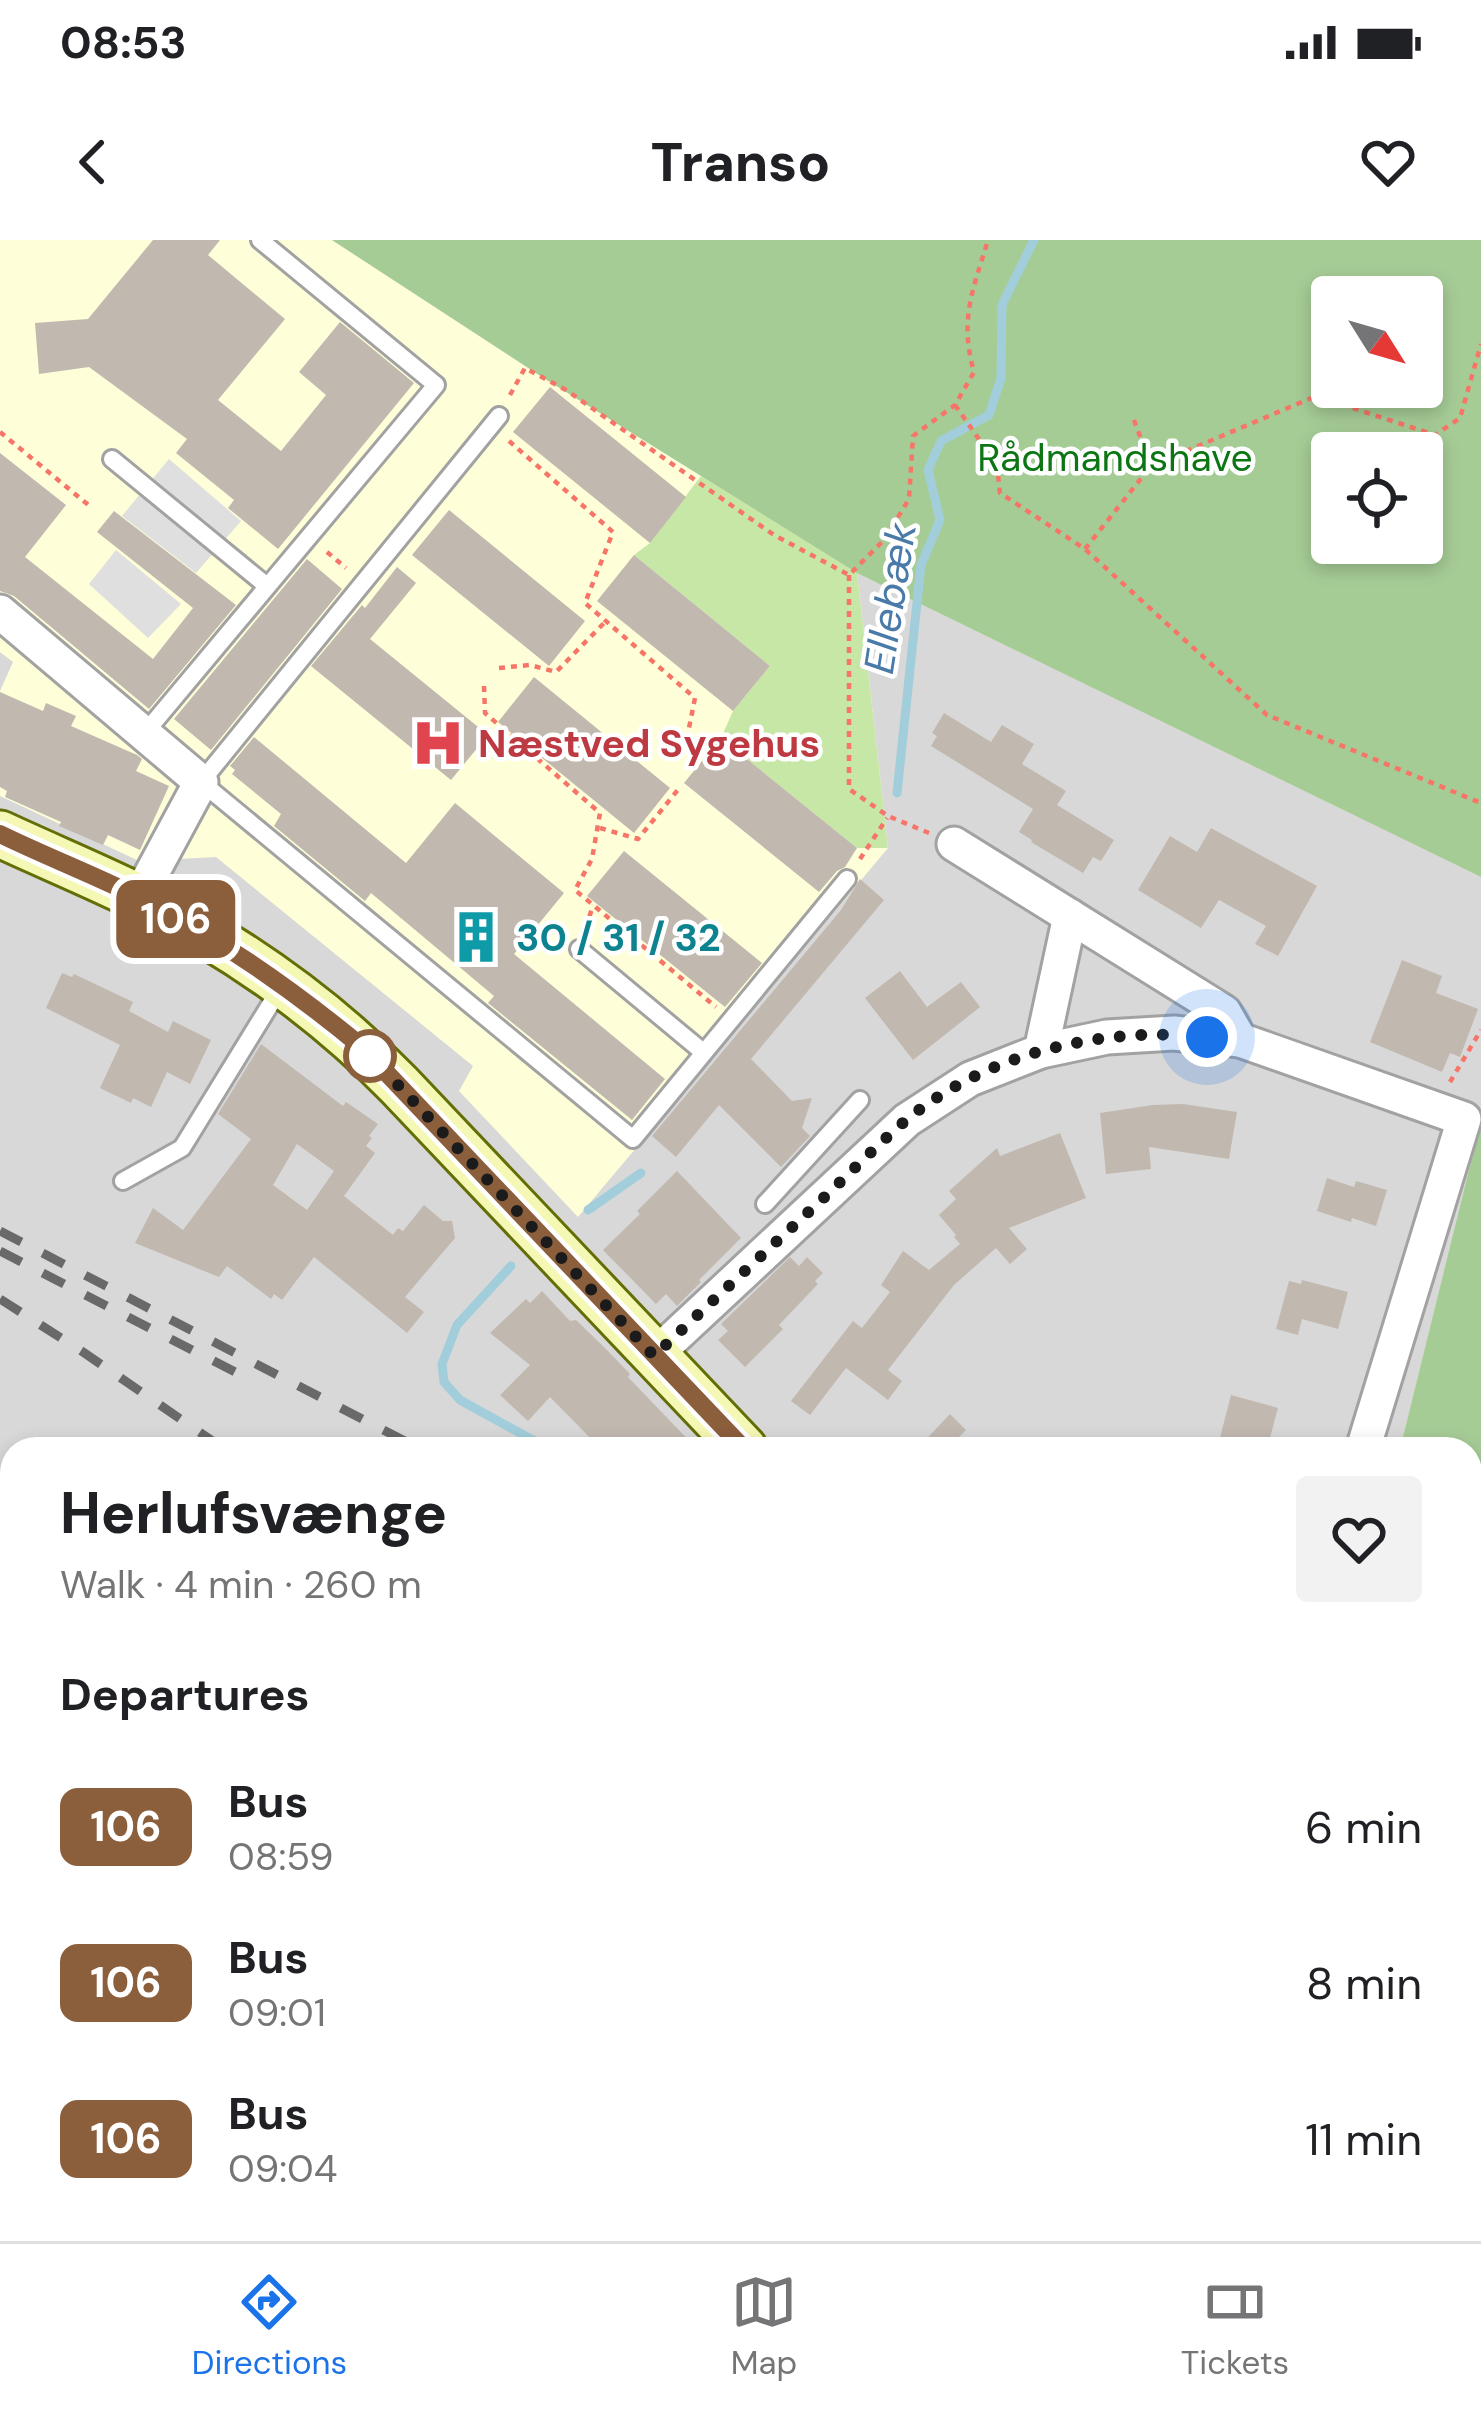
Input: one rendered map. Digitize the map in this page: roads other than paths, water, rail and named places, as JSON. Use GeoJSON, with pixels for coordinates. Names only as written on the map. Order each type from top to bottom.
{"type":"FeatureCollection","features":[{"type":"Feature","properties":{"kind":"street"},"geometry":{"type":"LineString","coordinates":[[0,612],[200,782],[139,897]]}},
{"type":"Feature","properties":{"kind":"street"},"geometry":{"type":"LineString","coordinates":[[0,834],[139,897],[255,964],[362,1047],[732,1437]]}},
{"type":"Feature","properties":{"kind":"street"},"geometry":{"type":"LineString","coordinates":[[954,844],[1223,1012],[1240,1040]]}},
{"type":"Feature","properties":{"kind":"street"},"geometry":{"type":"LineString","coordinates":[[1041,1051],[1070,916]]}},
{"type":"Feature","properties":{"kind":"street"},"geometry":{"type":"LineString","coordinates":[[654,1356],[907,1120],[970,1079],[1041,1051],[1107,1036],[1174,1033],[1240,1040],[1449,1114],[1366,1437]]}},
{"type":"Feature","properties":{"kind":"lane"},"geometry":{"type":"LineString","coordinates":[[144,734],[436,385],[260,240]]}},
{"type":"Feature","properties":{"kind":"lane"},"geometry":{"type":"LineString","coordinates":[[495,421],[200,782],[633,1138],[847,879]]}},
{"type":"Feature","properties":{"kind":"lane"},"geometry":{"type":"LineString","coordinates":[[112,459],[267,586]]}},
{"type":"Feature","properties":{"kind":"lane"},"geometry":{"type":"LineString","coordinates":[[579,949],[704,1052]]}},
{"type":"Feature","properties":{"kind":"lane"},"geometry":{"type":"LineString","coordinates":[[122,1181],[182,1148],[283,984]]}},
{"type":"Feature","properties":{"kind":"lane"},"geometry":{"type":"LineString","coordinates":[[765,1204],[860,1100]]}},
{"type":"Feature","properties":{"kind":"waterway","name":"Ellebæk"},"geometry":{"type":"LineString","coordinates":[[897,793],[921,565],[940,520],[928,470],[941,441],[989,415],[1001,378],[1002,305],[1034,240]]}},
{"type":"Feature","properties":{"kind":"waterway","name":"Ellebæk"},"geometry":{"type":"LineString","coordinates":[[588,1210],[641,1173]]}},
{"type":"Feature","properties":{"kind":"waterway","name":"Ellebæk"},"geometry":{"type":"LineString","coordinates":[[511,1266],[457,1325],[442,1364],[444,1382],[460,1400],[527,1437]]}},
{"type":"Feature","properties":{"kind":"railway"},"geometry":{"type":"LineString","coordinates":[[0,1231],[397,1437]]}},
{"type":"Feature","properties":{"kind":"railway"},"geometry":{"type":"LineString","coordinates":[[0,1251],[235,1372]]}},
{"type":"Feature","properties":{"kind":"railway"},"geometry":{"type":"LineString","coordinates":[[0,1299],[207,1437]]}},
{"type":"Feature","properties":{"kind":"place","name":"Næstved Sygehus"},"geometry":{"type":"Point","coordinates":[438,743]}},
{"type":"Feature","properties":{"kind":"place","name":"30 / 31 / 32"},"geometry":{"type":"Point","coordinates":[476,937]}},
{"type":"Feature","properties":{"kind":"park label","name":"Rådmandshave"},"geometry":{"type":"Point","coordinates":[1115,457]}}]}
